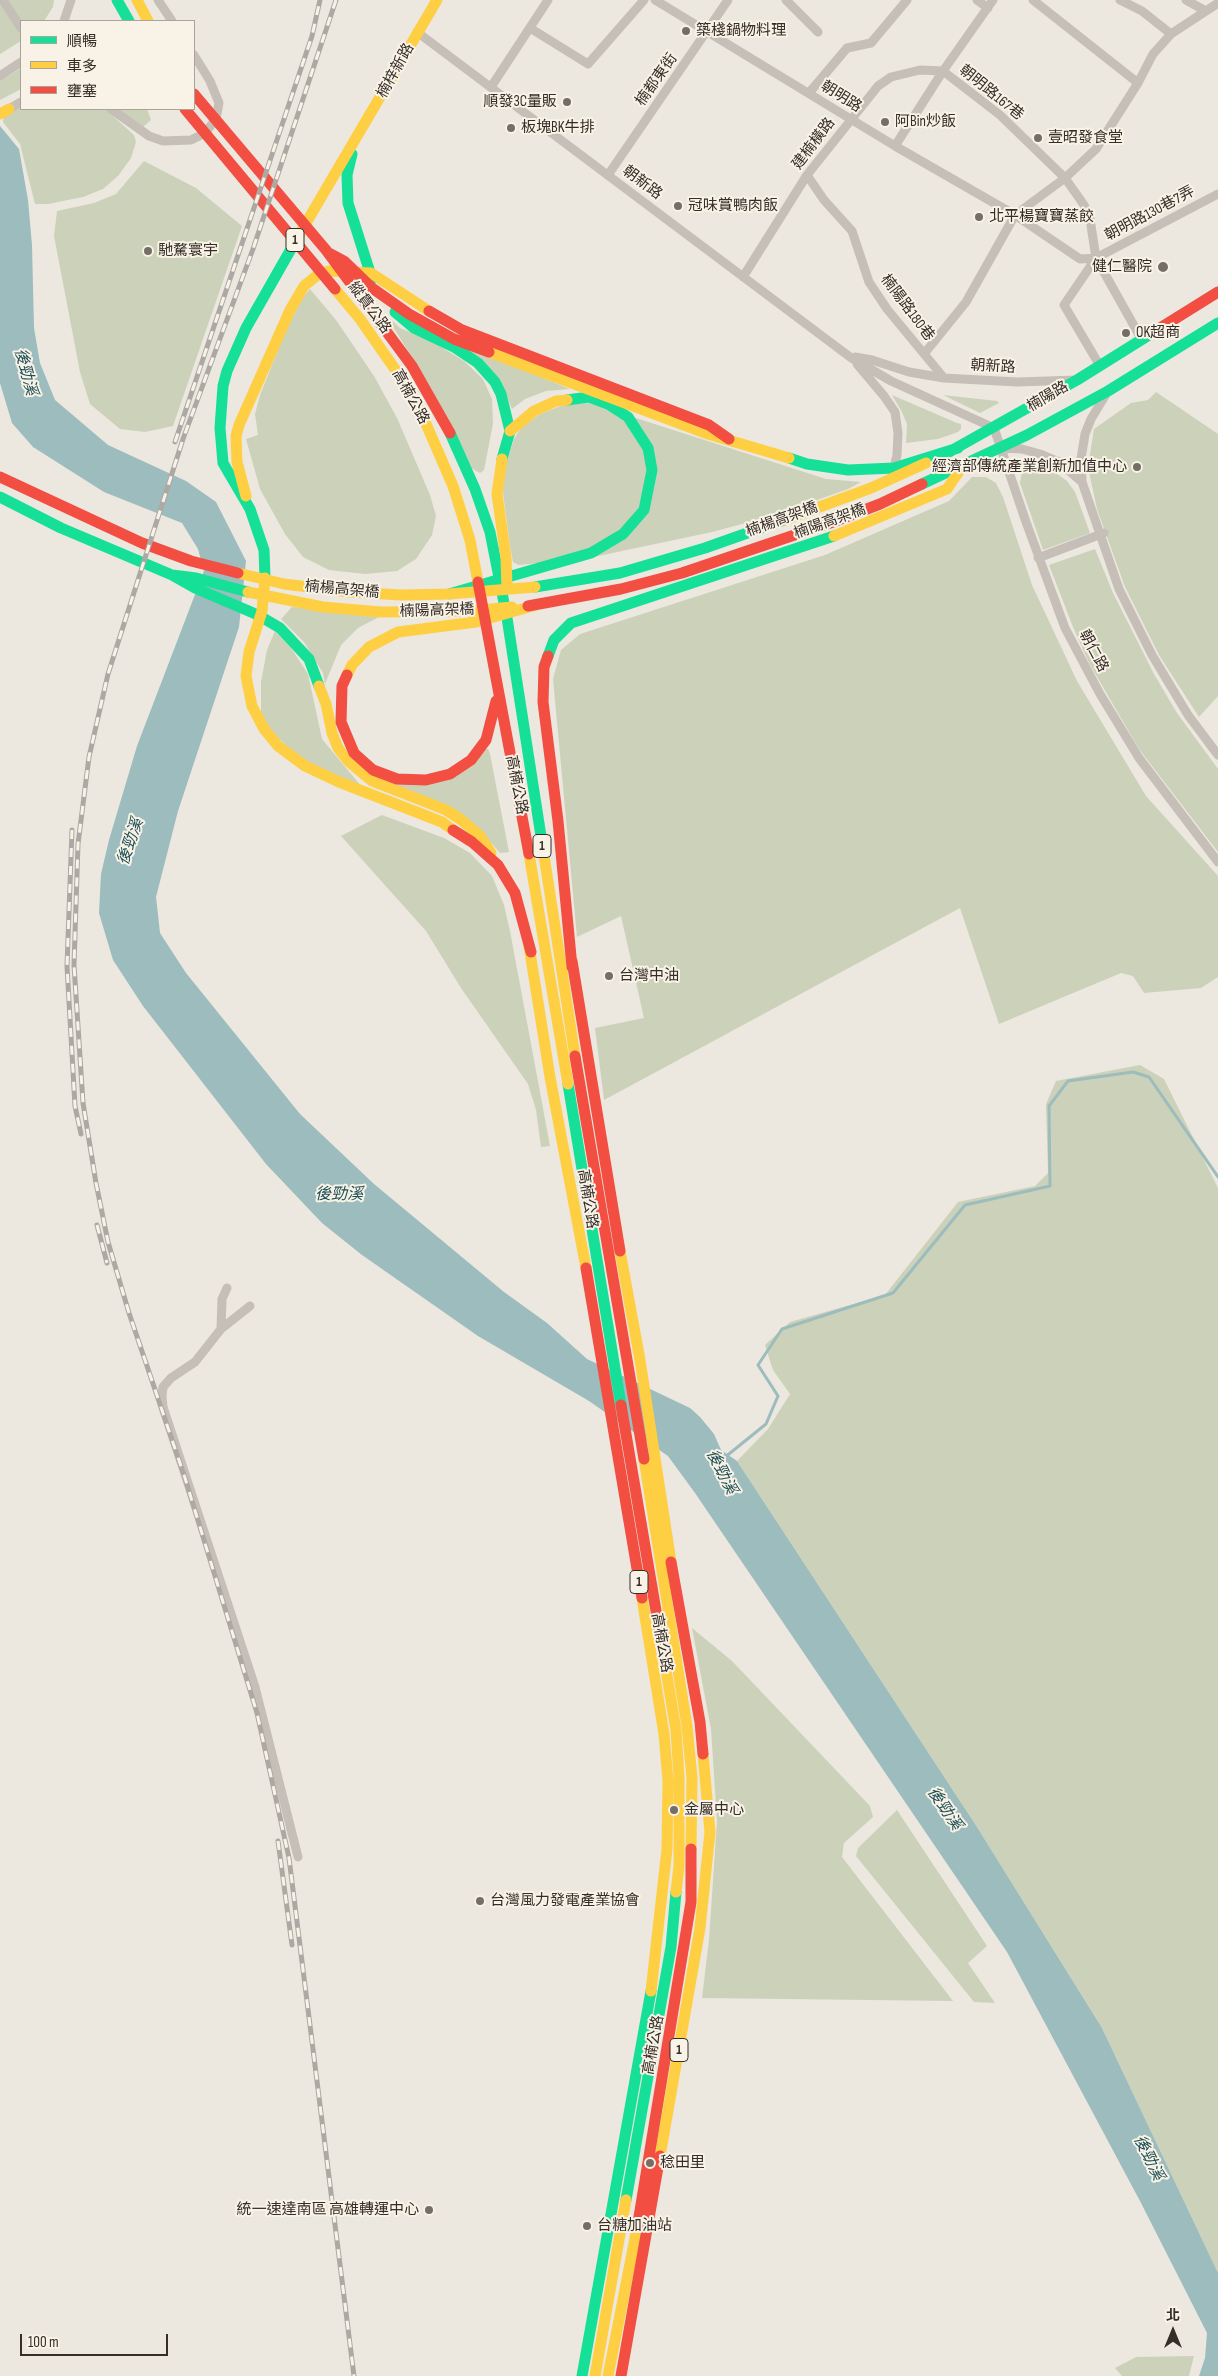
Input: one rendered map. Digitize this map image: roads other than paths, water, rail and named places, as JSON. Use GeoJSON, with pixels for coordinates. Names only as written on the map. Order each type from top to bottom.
{"type":"FeatureCollection","features":[{"type":"Feature","properties":{"kind":"main road"},"geometry":{"type":"LineString","coordinates":[[117,0],[128,20]]}},
{"type":"Feature","properties":{"kind":"main road"},"geometry":{"type":"LineString","coordinates":[[137,0],[147,20]]}},
{"type":"Feature","properties":{"kind":"main road","name":"楠梓新路"},"geometry":{"type":"LineString","coordinates":[[355,142],[437,0]]}},
{"type":"Feature","properties":{"kind":"main road","name":"1"},"geometry":{"type":"LineString","coordinates":[[195,95],[326,250]]}},
{"type":"Feature","properties":{"kind":"main road","name":"高楠公路"},"geometry":{"type":"LineString","coordinates":[[186,110],[360,319],[399,375],[423,417],[454,486],[470,540],[546,943],[559,1034],[676,1730],[680,1777],[680,1843],[671,1947],[595,2376]]}},
{"type":"Feature","properties":{"kind":"main road"},"geometry":{"type":"LineString","coordinates":[[355,142],[347,175],[348,203],[351,218],[378,291],[406,323],[467,355],[495,382],[503,399],[510,431],[500,468],[497,494],[506,558],[507,618]]}},
{"type":"Feature","properties":{"kind":"main road"},"geometry":{"type":"LineString","coordinates":[[250,509],[223,463],[220,428],[221,401],[225,379],[246,328],[329,182],[355,142]]}},
{"type":"Feature","properties":{"kind":"main road"},"geometry":{"type":"LineString","coordinates":[[326,250],[344,261],[372,288],[409,314],[454,339],[708,434],[807,464],[833,469],[893,473]]}},
{"type":"Feature","properties":{"kind":"main road","name":"縱貫公路"},"geometry":{"type":"LineString","coordinates":[[326,250],[412,366]]}},
{"type":"Feature","properties":{"kind":"main road"},"geometry":{"type":"LineString","coordinates":[[498,865],[472,842],[442,822],[339,782],[305,766],[278,746],[264,729],[252,706],[247,685],[249,652],[258,628],[265,587],[264,550],[238,469],[236,450],[237,430],[290,310],[304,286],[320,273],[337,270],[371,273],[462,330],[709,425],[729,439]]}},
{"type":"Feature","properties":{"kind":"main road","name":"楠陽路"},"geometry":{"type":"LineString","coordinates":[[893,473],[958,448],[994,428],[1077,380],[1218,292]]}},
{"type":"Feature","properties":{"kind":"main road","name":"楠陽路"},"geometry":{"type":"LineString","coordinates":[[880,504],[1002,448],[1108,391],[1218,323]]}},
{"type":"Feature","properties":{"kind":"main road","name":"高楠公路"},"geometry":{"type":"LineString","coordinates":[[412,366],[452,437],[475,488],[490,532],[507,618],[560,961],[577,1030],[640,1360],[677,1600],[700,1722],[710,1832],[700,1928],[621,2376]]}},
{"type":"Feature","properties":{"kind":"main road"},"geometry":{"type":"LineString","coordinates":[[449,594],[592,553],[608,545],[634,524],[644,510],[652,470],[648,448],[633,424],[622,412],[596,399],[580,398],[546,404],[534,411],[510,431]]}},
{"type":"Feature","properties":{"kind":"main road"},"geometry":{"type":"LineString","coordinates":[[577,1030],[572,996],[572,961],[558,821],[543,702],[544,667],[554,640],[571,623],[592,615],[700,582],[850,531],[947,489],[962,467]]}},
{"type":"Feature","properties":{"kind":"main road","name":"楠楊高架橋"},"geometry":{"type":"LineString","coordinates":[[0,477],[142,543],[191,561],[284,584],[321,590],[449,594],[543,586],[620,573],[705,548],[870,488],[893,473]]}},
{"type":"Feature","properties":{"kind":"main road","name":"楠陽高架橋"},"geometry":{"type":"LineString","coordinates":[[0,497],[61,528],[172,575],[196,578],[270,598],[323,607],[381,612],[470,611],[536,605],[621,589],[682,573],[816,528],[880,504]]}},
{"type":"Feature","properties":{"kind":"main road"},"geometry":{"type":"LineString","coordinates":[[172,575],[195,588],[266,618],[298,645],[309,659],[321,688],[338,748],[348,761],[364,775],[382,785],[446,810],[480,836],[518,902],[529,946],[559,1034]]}},
{"type":"Feature","properties":{"kind":"main road"},"geometry":{"type":"LineString","coordinates":[[498,691],[493,719],[486,740],[466,765],[439,778],[409,781],[385,775],[363,762],[349,743],[341,722],[342,686],[352,665],[369,648],[384,638],[405,631],[476,622],[536,605]]}},
{"type":"Feature","properties":{"kind":"main road"},"geometry":{"type":"LineString","coordinates":[[542,1035],[546,943]]}},
{"type":"Feature","properties":{"kind":"main road","name":"高楠公路"},"geometry":{"type":"LineString","coordinates":[[529,946],[542,1035],[570,1177],[664,1734],[669,1814],[662,1902],[652,1985],[582,2376]]}},
{"type":"Feature","properties":{"kind":"main road"},"geometry":{"type":"LineString","coordinates":[[560,961],[572,996]]}},
{"type":"Feature","properties":{"kind":"main road","name":"高楠公路"},"geometry":{"type":"LineString","coordinates":[[572,961],[577,1030],[687,1726],[694,1811],[691,1902],[639,2211],[608,2376]]}},
{"type":"Feature","properties":{"kind":"street"},"geometry":{"type":"LineString","coordinates":[[3,0],[20,26]]}},
{"type":"Feature","properties":{"kind":"street"},"geometry":{"type":"LineString","coordinates":[[64,20],[71,0]]}},
{"type":"Feature","properties":{"kind":"street"},"geometry":{"type":"LineString","coordinates":[[158,0],[171,20]]}},
{"type":"Feature","properties":{"kind":"street"},"geometry":{"type":"LineString","coordinates":[[491,87],[548,0]]}},
{"type":"Feature","properties":{"kind":"street"},"geometry":{"type":"LineString","coordinates":[[530,28],[588,64],[644,0]]}},
{"type":"Feature","properties":{"kind":"street","name":"朝明路"},"geometry":{"type":"LineString","coordinates":[[655,0],[895,146],[1015,215],[1080,259],[1096,258]]}},
{"type":"Feature","properties":{"kind":"street","name":"楠都東街"},"geometry":{"type":"LineString","coordinates":[[608,175],[728,0]]}},
{"type":"Feature","properties":{"kind":"street"},"geometry":{"type":"LineString","coordinates":[[786,0],[818,32]]}},
{"type":"Feature","properties":{"kind":"street"},"geometry":{"type":"LineString","coordinates":[[977,0],[988,8]]}},
{"type":"Feature","properties":{"kind":"street"},"geometry":{"type":"LineString","coordinates":[[943,71],[993,0]]}},
{"type":"Feature","properties":{"kind":"street"},"geometry":{"type":"LineString","coordinates":[[1033,0],[1138,83]]}},
{"type":"Feature","properties":{"kind":"street"},"geometry":{"type":"LineString","coordinates":[[1120,0],[1142,11],[1172,34]]}},
{"type":"Feature","properties":{"kind":"street"},"geometry":{"type":"LineString","coordinates":[[1186,0],[1204,10]]}},
{"type":"Feature","properties":{"kind":"street"},"geometry":{"type":"LineString","coordinates":[[808,92],[847,48],[872,43],[903,1]]}},
{"type":"Feature","properties":{"kind":"street"},"geometry":{"type":"LineString","coordinates":[[924,354],[966,302],[1015,215],[1065,178],[1096,149],[1138,83],[1153,54],[1172,34],[1204,10],[1218,3]]}},
{"type":"Feature","properties":{"kind":"street","name":"朝新路"},"geometry":{"type":"LineString","coordinates":[[417,32],[850,356],[891,381],[994,428]]}},
{"type":"Feature","properties":{"kind":"street"},"geometry":{"type":"LineString","coordinates":[[112,110],[149,136],[164,141],[179,142],[191,140],[205,133],[218,114],[217,94],[195,57]]}},
{"type":"Feature","properties":{"kind":"street"},"geometry":{"type":"LineString","coordinates":[[0,76],[20,63]]}},
{"type":"Feature","properties":{"kind":"street","name":"建楠橫路"},"geometry":{"type":"LineString","coordinates":[[743,276],[807,175],[878,86],[891,77],[920,70],[943,71]]}},
{"type":"Feature","properties":{"kind":"street","name":"朝明路167巷"},"geometry":{"type":"LineString","coordinates":[[895,146],[943,71],[1000,115],[1065,178],[1084,205],[1090,219],[1096,258]]}},
{"type":"Feature","properties":{"kind":"street"},"geometry":{"type":"LineString","coordinates":[[4,112],[20,103]]}},
{"type":"Feature","properties":{"kind":"street","name":"楠陽路180巷"},"geometry":{"type":"LineString","coordinates":[[807,175],[824,200],[849,225],[869,282],[887,309],[944,378]]}},
{"type":"Feature","properties":{"kind":"street","name":"朝明路130巷7弄"},"geometry":{"type":"LineString","coordinates":[[1096,258],[1218,194]]}},
{"type":"Feature","properties":{"kind":"street"},"geometry":{"type":"LineString","coordinates":[[1100,366],[1065,308],[1065,302],[1077,288],[1096,258],[1142,340]]}},
{"type":"Feature","properties":{"kind":"street","name":"朝新路"},"geometry":{"type":"LineString","coordinates":[[850,356],[872,360],[909,372],[944,378],[1017,382],[1077,380]]}},
{"type":"Feature","properties":{"kind":"street","name":"朝新路"},"geometry":{"type":"LineString","coordinates":[[850,356],[895,412],[898,433],[893,473]]}},
{"type":"Feature","properties":{"kind":"street"},"geometry":{"type":"LineString","coordinates":[[1108,391],[1091,419],[1086,434],[1081,459],[1082,482],[1102,534],[1119,589],[1152,655],[1188,715],[1218,755]]}},
{"type":"Feature","properties":{"kind":"street","name":"朝仁路"},"geometry":{"type":"LineString","coordinates":[[994,428],[1038,558],[1065,628],[1105,702],[1139,758],[1218,862]]}},
{"type":"Feature","properties":{"kind":"street"},"geometry":{"type":"LineString","coordinates":[[1002,448],[1022,449],[1060,462],[1082,482]]}},
{"type":"Feature","properties":{"kind":"street"},"geometry":{"type":"LineString","coordinates":[[1038,558],[1102,534]]}},
{"type":"Feature","properties":{"kind":"street"},"geometry":{"type":"LineString","coordinates":[[221,1329],[222,1299],[227,1288]]}},
{"type":"Feature","properties":{"kind":"street"},"geometry":{"type":"LineString","coordinates":[[250,1306],[221,1329],[195,1362],[171,1378],[164,1386],[164,1407],[255,1686],[298,1857]]}},
{"type":"Feature","properties":{"kind":"water","name":"後勁溪"},"geometry":{"type":"Polygon","coordinates":[[[0,126],[19,149],[28,200],[32,245],[34,328],[40,363],[55,400],[108,445],[186,481],[216,502],[246,561],[239,627],[178,811],[156,897],[160,933],[186,973],[300,1114],[374,1184],[504,1292],[547,1323],[587,1359],[690,1408],[714,1434],[721,1450],[737,1461],[977,1827],[1102,2028],[1218,2273],[1218,2376],[1199,2376],[1205,2358],[1207,2333],[1140,2201],[1007,1952],[668,1456],[589,1401],[478,1336],[362,1255],[322,1223],[266,1164],[143,1006],[113,960],[99,913],[101,874],[109,840],[137,746],[204,571],[198,549],[182,523],[104,492],[33,447],[12,423],[0,383],[0,126]]]}},
{"type":"Feature","properties":{"kind":"waterway"},"geometry":{"type":"LineString","coordinates":[[724,1458],[766,1424],[778,1396],[758,1365],[782,1329],[893,1293],[965,1205],[1050,1186],[1049,1106],[1068,1081],[1133,1072],[1149,1077],[1218,1177]]}},
{"type":"Feature","properties":{"kind":"railway"},"geometry":{"type":"LineString","coordinates":[[175,442],[312,36],[320,0]]}},
{"type":"Feature","properties":{"kind":"railway"},"geometry":{"type":"LineString","coordinates":[[336,0],[253,249],[183,439],[108,674],[89,757],[78,844],[74,965],[83,1103],[108,1242],[129,1313],[185,1478],[257,1713],[289,1858],[354,2376]]}},
{"type":"Feature","properties":{"kind":"railway"},"geometry":{"type":"LineString","coordinates":[[72,830],[67,966],[75,1106],[81,1134]]}},
{"type":"Feature","properties":{"kind":"railway"},"geometry":{"type":"LineString","coordinates":[[97,1225],[107,1263]]}},
{"type":"Feature","properties":{"kind":"railway"},"geometry":{"type":"LineString","coordinates":[[278,1841],[292,1945]]}},
{"type":"Feature","properties":{"kind":"place","name":"築棧鍋物料理"},"geometry":{"type":"Point","coordinates":[686,31]}},
{"type":"Feature","properties":{"kind":"place","name":"順發3C量販"},"geometry":{"type":"Point","coordinates":[567,102]}},
{"type":"Feature","properties":{"kind":"place","name":"阿Bin炒飯"},"geometry":{"type":"Point","coordinates":[885,122]}},
{"type":"Feature","properties":{"kind":"place","name":"板塊BK牛排"},"geometry":{"type":"Point","coordinates":[511,128]}},
{"type":"Feature","properties":{"kind":"place","name":"壹昭發食堂"},"geometry":{"type":"Point","coordinates":[1038,138]}},
{"type":"Feature","properties":{"kind":"place","name":"冠味賞鴨肉飯"},"geometry":{"type":"Point","coordinates":[678,206]}},
{"type":"Feature","properties":{"kind":"place","name":"北平楊寶寶蒸餃"},"geometry":{"type":"Point","coordinates":[979,217]}},
{"type":"Feature","properties":{"kind":"place","name":"馳騖寰宇"},"geometry":{"type":"Point","coordinates":[148,251]}},
{"type":"Feature","properties":{"kind":"place","name":"健仁醫院"},"geometry":{"type":"Point","coordinates":[1163,267]}},
{"type":"Feature","properties":{"kind":"place","name":"OK超商"},"geometry":{"type":"Point","coordinates":[1126,333]}},
{"type":"Feature","properties":{"kind":"place","name":"經濟部傳統產業創新加值中心"},"geometry":{"type":"Point","coordinates":[1137,467]}},
{"type":"Feature","properties":{"kind":"place","name":"台灣中油"},"geometry":{"type":"Point","coordinates":[609,976]}},
{"type":"Feature","properties":{"kind":"place","name":"金屬中心"},"geometry":{"type":"Point","coordinates":[674,1810]}},
{"type":"Feature","properties":{"kind":"place","name":"台灣風力發電產業協會"},"geometry":{"type":"Point","coordinates":[480,1901]}},
{"type":"Feature","properties":{"kind":"place","name":"稔田里"},"geometry":{"type":"Point","coordinates":[650,2163]}},
{"type":"Feature","properties":{"kind":"place","name":"統一速達南區 高雄轉運中心"},"geometry":{"type":"Point","coordinates":[429,2210]}},
{"type":"Feature","properties":{"kind":"place","name":"台糖加油站"},"geometry":{"type":"Point","coordinates":[587,2226]}}]}
